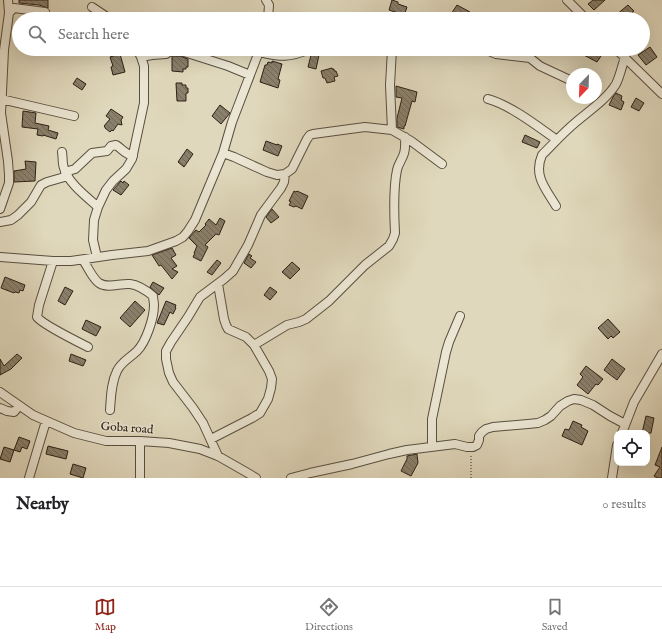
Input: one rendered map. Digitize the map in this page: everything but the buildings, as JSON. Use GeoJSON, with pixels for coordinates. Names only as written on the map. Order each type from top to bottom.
{"type":"FeatureCollection","features":[{"type":"Feature","properties":{"kind":"street"},"geometry":{"type":"LineString","coordinates":[[0,209],[8,184],[9,175],[0,113],[2,37],[9,13],[8,0]]}},
{"type":"Feature","properties":{"kind":"street"},"geometry":{"type":"LineString","coordinates":[[567,0],[579,12]]}},
{"type":"Feature","properties":{"kind":"street"},"geometry":{"type":"LineString","coordinates":[[268,12],[269,2]]}},
{"type":"Feature","properties":{"kind":"street"},"geometry":{"type":"LineString","coordinates":[[92,7],[100,12]]}},
{"type":"Feature","properties":{"kind":"street"},"geometry":{"type":"LineString","coordinates":[[9,13],[14,8],[45,12]]}},
{"type":"Feature","properties":{"kind":"street"},"geometry":{"type":"LineString","coordinates":[[97,257],[93,240],[94,220],[98,207],[113,181],[126,169],[133,156],[144,103],[144,66],[141,57],[146,56]]}},
{"type":"Feature","properties":{"kind":"street"},"geometry":{"type":"LineString","coordinates":[[197,56],[250,75]]}},
{"type":"Feature","properties":{"kind":"street"},"geometry":{"type":"LineString","coordinates":[[0,257],[53,262],[83,260],[148,251],[183,237],[195,220],[223,153],[232,122],[258,56]]}},
{"type":"Feature","properties":{"kind":"street"},"geometry":{"type":"LineString","coordinates":[[277,56],[288,56]]}},
{"type":"Feature","properties":{"kind":"street"},"geometry":{"type":"LineString","coordinates":[[392,56],[390,84],[392,130]]}},
{"type":"Feature","properties":{"kind":"street"},"geometry":{"type":"LineString","coordinates":[[513,56],[530,58],[540,66],[566,78]]}},
{"type":"Feature","properties":{"kind":"street"},"geometry":{"type":"LineString","coordinates":[[602,94],[615,84],[625,58],[662,94]]}},
{"type":"Feature","properties":{"kind":"street"},"geometry":{"type":"LineString","coordinates":[[1,99],[74,116]]}},
{"type":"Feature","properties":{"kind":"street"},"geometry":{"type":"LineString","coordinates":[[488,99],[496,101],[507,107],[557,140]]}},
{"type":"Feature","properties":{"kind":"street"},"geometry":{"type":"LineString","coordinates":[[556,206],[542,182],[538,168],[542,155],[592,104]]}},
{"type":"Feature","properties":{"kind":"street"},"geometry":{"type":"LineString","coordinates":[[223,153],[267,172],[277,175],[285,174],[292,169],[310,135],[365,127],[392,130],[405,137],[442,164]]}},
{"type":"Feature","properties":{"kind":"street"},"geometry":{"type":"LineString","coordinates":[[254,345],[287,325],[299,322],[306,318],[330,301],[365,265],[389,246],[395,233],[394,193],[396,173],[403,157],[405,137]]}},
{"type":"Feature","properties":{"kind":"street"},"geometry":{"type":"LineString","coordinates":[[0,222],[11,220],[18,215],[31,202],[41,185],[75,169],[92,153],[107,151],[111,146],[116,145],[126,154],[133,156]]}},
{"type":"Feature","properties":{"kind":"street"},"geometry":{"type":"LineString","coordinates":[[62,152],[63,163],[67,174],[81,192],[98,207]]}},
{"type":"Feature","properties":{"kind":"street"},"geometry":{"type":"LineString","coordinates":[[218,456],[203,423],[173,382],[169,373],[166,351],[200,297],[218,284],[232,271],[248,245],[261,215],[281,188],[284,182],[285,174]]}},
{"type":"Feature","properties":{"kind":"street"},"geometry":{"type":"LineString","coordinates":[[83,260],[91,274],[100,284],[105,286],[131,284],[138,286],[152,296],[154,305],[148,332],[137,351],[125,361],[117,371],[112,385],[110,410]]}},
{"type":"Feature","properties":{"kind":"street"},"geometry":{"type":"LineString","coordinates":[[53,262],[39,305],[37,317],[47,325],[88,347]]}},
{"type":"Feature","properties":{"kind":"street"},"geometry":{"type":"LineString","coordinates":[[211,439],[260,413],[268,400],[272,380],[269,371],[254,345],[246,338],[228,329],[218,284]]}},
{"type":"Feature","properties":{"kind":"street"},"geometry":{"type":"LineString","coordinates":[[432,447],[432,418],[446,352],[460,316]]}},
{"type":"Feature","properties":{"kind":"street"},"geometry":{"type":"LineString","coordinates":[[623,430],[634,402],[662,354]]}},
{"type":"Feature","properties":{"kind":"street","name":"Goba road"},"geometry":{"type":"LineString","coordinates":[[0,392],[32,415],[74,433],[106,441],[169,443],[200,449],[218,456],[256,478]]}},
{"type":"Feature","properties":{"kind":"street"},"geometry":{"type":"LineString","coordinates":[[290,478],[406,450],[454,444],[470,447],[477,444],[479,436],[486,429],[538,423],[551,416],[560,406],[574,399],[593,405],[625,424]]}},
{"type":"Feature","properties":{"kind":"street"},"geometry":{"type":"LineString","coordinates":[[0,408],[14,412],[19,406]]}},
{"type":"Feature","properties":{"kind":"street"},"geometry":{"type":"LineString","coordinates":[[28,478],[46,421]]}},
{"type":"Feature","properties":{"kind":"street"},"geometry":{"type":"LineString","coordinates":[[140,441],[140,478]]}},
{"type":"Feature","properties":{"kind":"street"},"geometry":{"type":"LineString","coordinates":[[612,478],[614,465]]}},
{"type":"Feature","properties":{"kind":"path"},"geometry":{"type":"LineString","coordinates":[[470,447],[471,478]]}}]}
